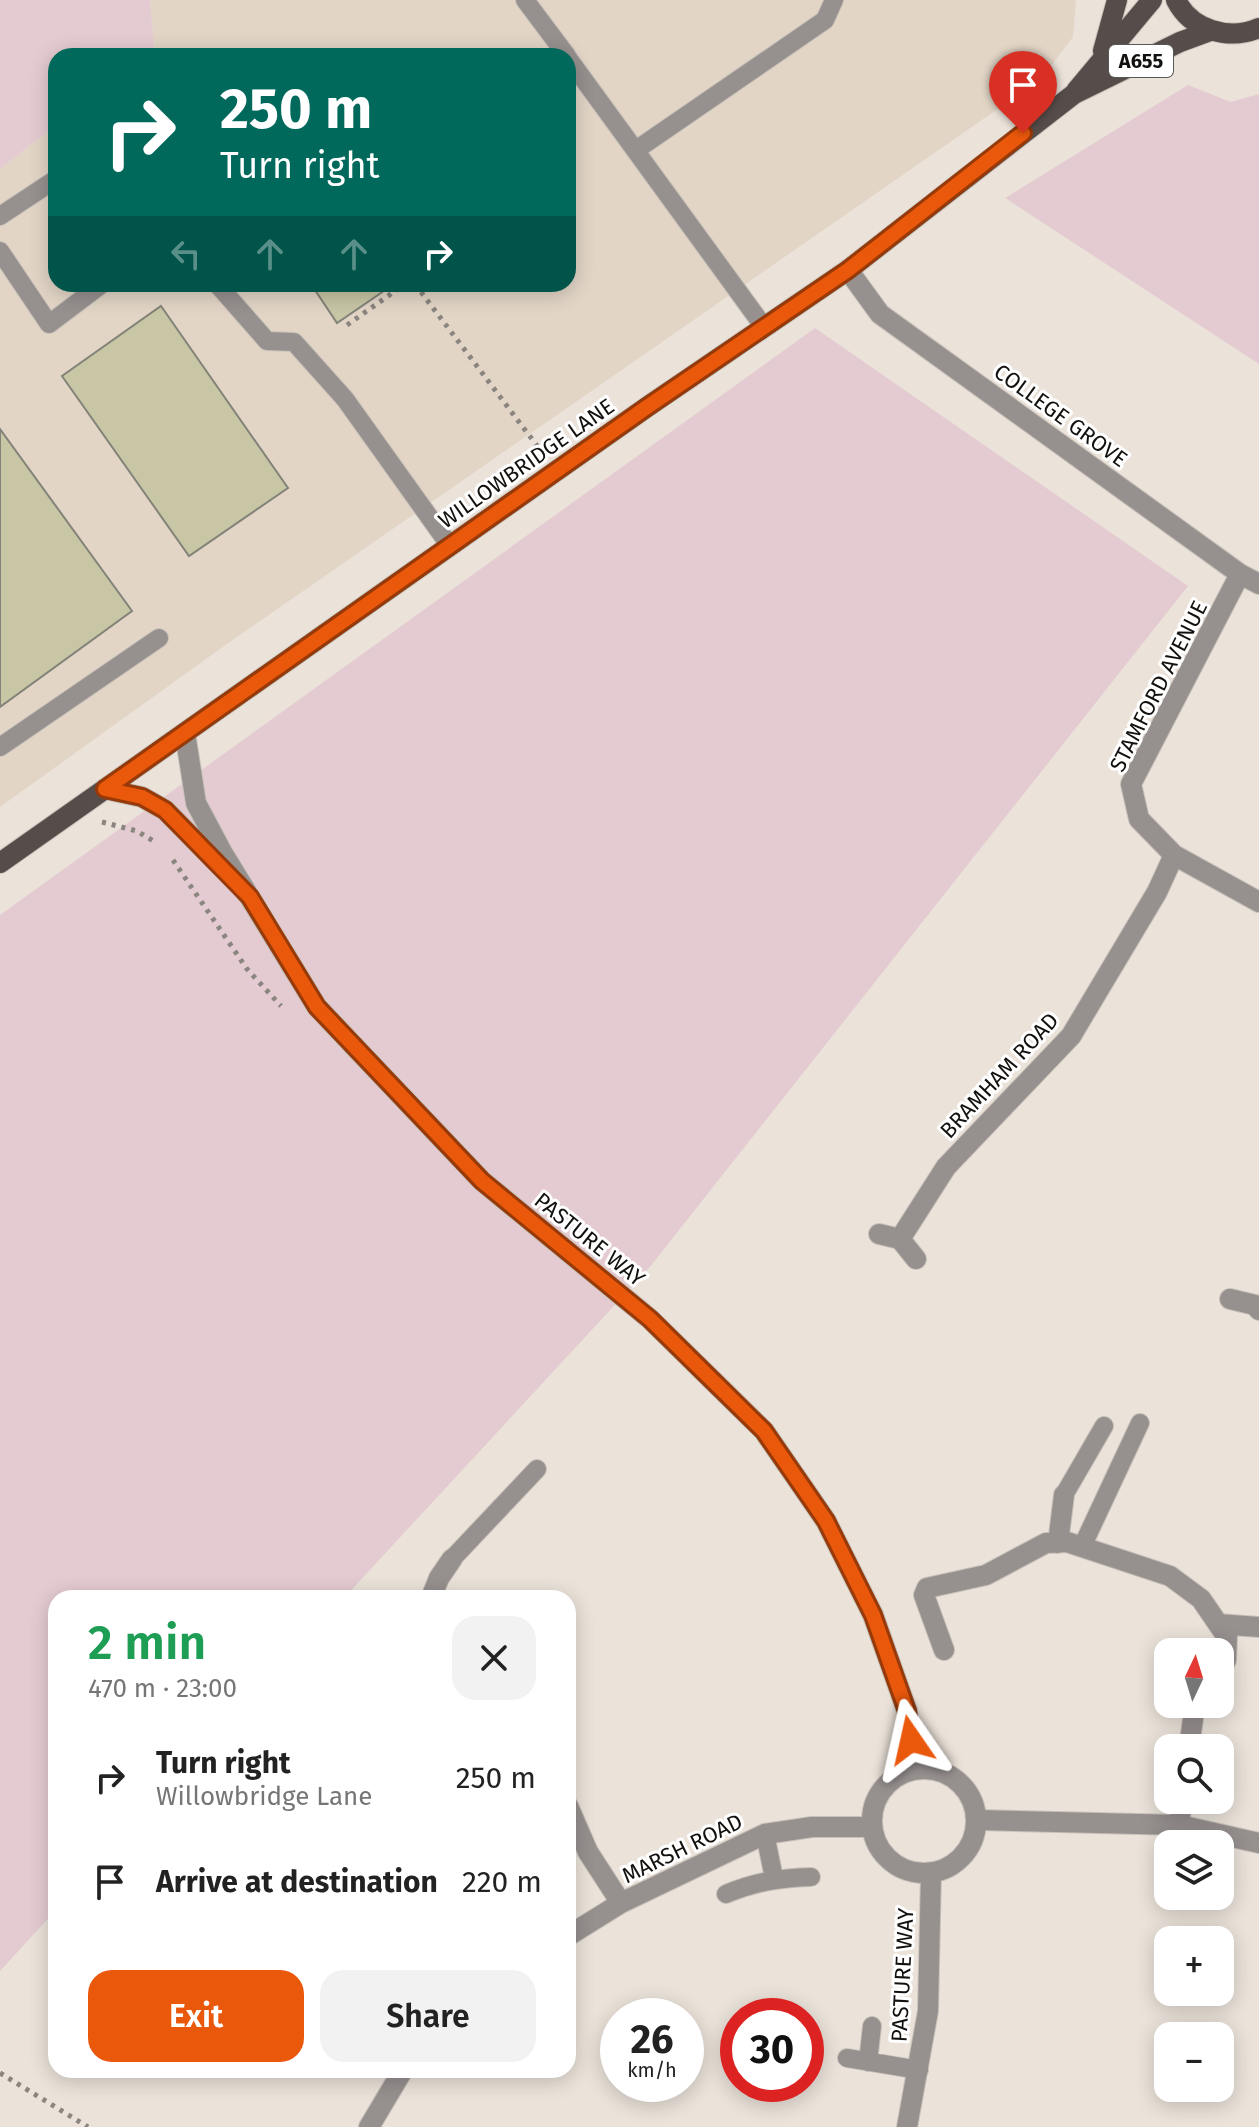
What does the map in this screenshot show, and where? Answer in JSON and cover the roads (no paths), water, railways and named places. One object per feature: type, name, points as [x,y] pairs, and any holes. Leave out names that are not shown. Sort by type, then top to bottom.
[{"type":"main road","name":"WILLOWBRIDGE LANE","points":[[1101,58],[1117,0]]},
{"type":"main road","name":"WILLOWBRIDGE LANE","points":[[1074,94],[1152,0]]},
{"type":"main road","points":[[1176,0],[1193,21],[1210,31],[1232,34],[1257,30]]},
{"type":"main road","name":"WILLOWBRIDGE LANE","points":[[0,863],[848,270],[1074,94],[1180,42],[1210,31]]},
{"type":"street","name":"COLLEGE GROVE","points":[[848,270],[880,314],[1240,574],[1259,584]]},
{"type":"street","name":"STAMFORD AVENUE","points":[[1240,574],[1131,784],[1139,819],[1174,855],[1259,902]]},
{"type":"street","name":"PASTURE WAY","points":[[185,733],[196,803],[317,1007],[482,1181],[650,1319],[764,1431],[826,1521],[873,1615],[907,1711],[915,1769]]},
{"type":"street","name":"PASTURE WAY","points":[[105,789],[142,797],[165,810],[250,897]]},
{"type":"street","name":"BRAMHAM ROAD","points":[[900,1239],[946,1167],[1071,1036],[1157,892],[1174,855]]},
{"type":"street","points":[[879,1234],[900,1239],[916,1259]]},
{"type":"street","points":[[1230,1299],[1258,1305]]},
{"type":"street","points":[[1058,1543],[1064,1495]]},
{"type":"street","points":[[944,1650],[924,1595],[927,1588],[986,1575],[1046,1543],[1067,1542],[1170,1576],[1201,1599],[1227,1638]]},
{"type":"street","points":[[434,1590],[452,1559]]},
{"type":"street","points":[[1218,1624],[1259,1627]]},
{"type":"street","points":[[915,1769],[943,1771],[960,1783],[973,1800],[977,1820],[974,1839],[965,1855],[951,1866],[931,1873],[913,1872],[895,1864],[878,1846],[872,1827],[875,1804],[884,1788],[894,1778],[915,1769]]},
{"type":"street","points":[[1179,1825],[1180,1814]]},
{"type":"street","points":[[977,1820],[1179,1825],[1259,1843]]},
{"type":"street","points":[[576,1824],[588,1852],[621,1903]]},
{"type":"street","name":"MARSH ROAD","points":[[576,1931],[621,1903],[765,1834],[812,1827],[872,1827]]},
{"type":"street","name":"PASTURE WAY","points":[[907,2127],[928,2011],[931,1873]]},
{"type":"street","points":[[369,2127],[398,2078]]},
{"type":"lane","points":[[525,0],[560,48]]},
{"type":"lane","points":[[636,150],[825,20],[834,0]]},
{"type":"lane","points":[[576,69],[764,327]]},
{"type":"lane","points":[[0,216],[48,184]]},
{"type":"lane","points":[[0,251],[49,324],[91,292]]},
{"type":"lane","points":[[224,292],[267,341],[294,342],[335,388],[450,546]]},
{"type":"lane","points":[[0,747],[159,638]]},
{"type":"lane","points":[[1082,1547],[1140,1423]]},
{"type":"lane","points":[[1064,1495],[1104,1426]]},
{"type":"lane","points":[[452,1559],[537,1469]]},
{"type":"lane","points":[[765,1834],[774,1878]]},
{"type":"lane","points":[[726,1894],[751,1883],[774,1878],[811,1877]]},
{"type":"lane","points":[[868,2062],[872,2026]]},
{"type":"lane","points":[[847,2058],[919,2070]]}]
